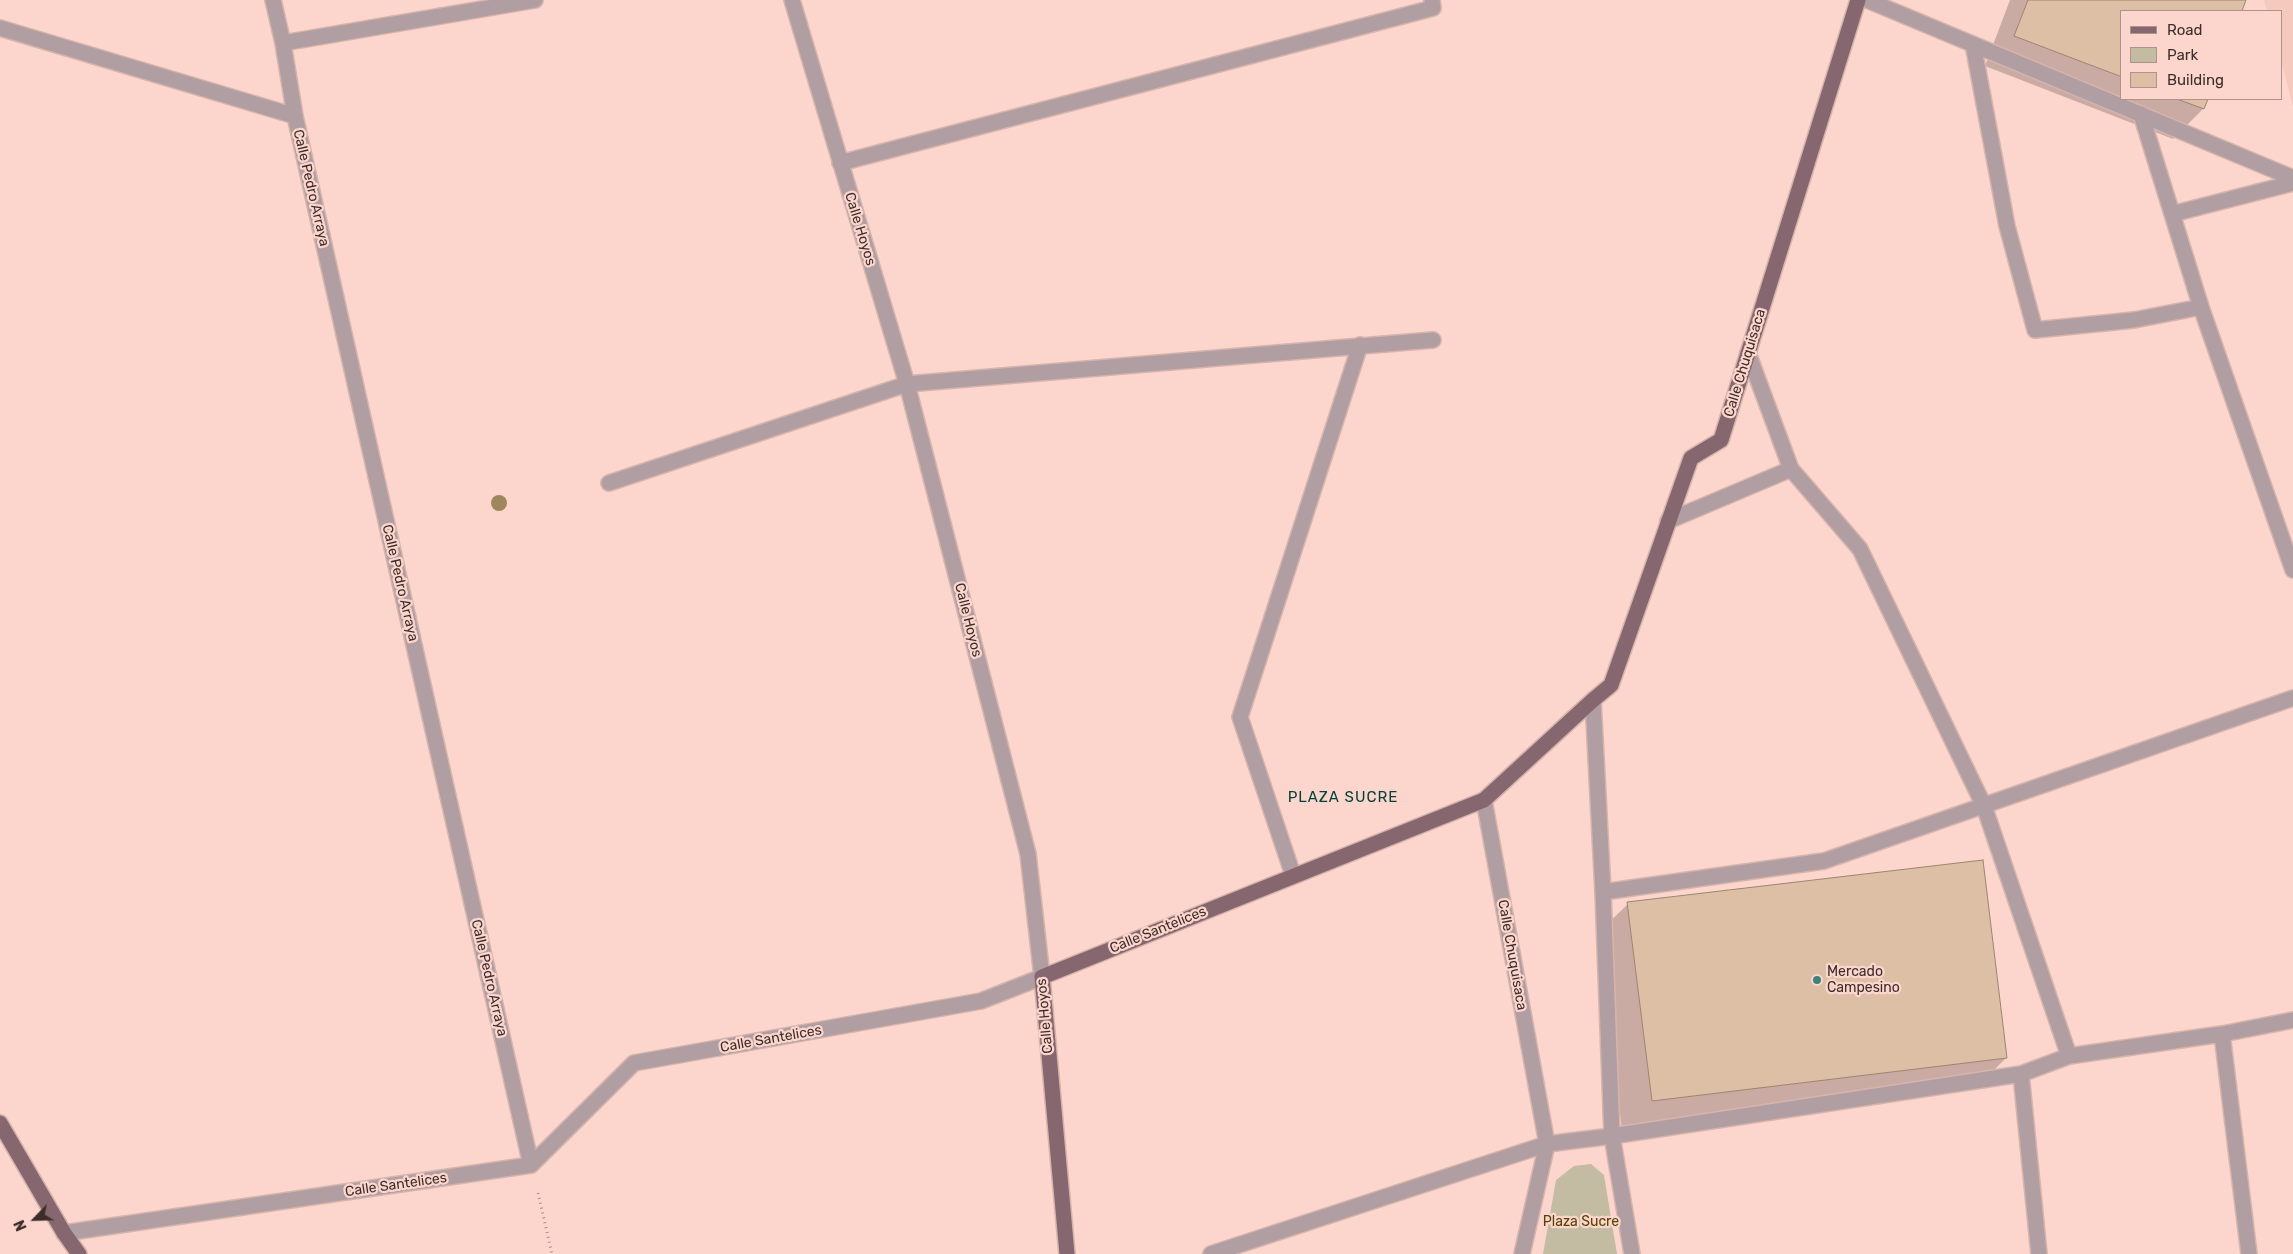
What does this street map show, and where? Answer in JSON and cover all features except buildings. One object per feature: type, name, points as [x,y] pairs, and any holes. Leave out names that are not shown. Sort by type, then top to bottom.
[{"type":"main road","name":"Calle Chuquisaca","points":[[1484,800],[1593,700],[1611,686],[1691,458],[1721,440],[1858,0]]},
{"type":"main road","name":"Calle Santelices","points":[[1042,977],[1484,800]]},
{"type":"main road","name":"Calle Hoyos","points":[[1042,977],[1067,1254]]},
{"type":"main road","points":[[0,1123],[64,1234],[79,1254]]},
{"type":"street","name":"Calle Pedro Arraya","points":[[273,0],[283,43],[295,116],[531,1166]]},
{"type":"street","points":[[283,43],[535,0]]},
{"type":"street","name":"Calle Hoyos","points":[[792,0],[907,384],[1028,854],[1042,977]]},
{"type":"street","points":[[840,163],[1434,8],[1432,0]]},
{"type":"street","points":[[1867,0],[2293,178]]},
{"type":"street","points":[[0,28],[295,116]]},
{"type":"street","points":[[1973,44],[2007,226],[2035,330],[2134,320],[2201,307]]},
{"type":"street","points":[[2141,114],[2201,307],[2293,570]]},
{"type":"street","points":[[2172,214],[2293,183]]},
{"type":"street","points":[[609,483],[907,384],[1433,340]]},
{"type":"street","points":[[1293,875],[1240,717],[1360,345]]},
{"type":"street","points":[[1748,353],[1791,469],[1860,548],[1984,806],[2069,1056]]},
{"type":"street","points":[[1668,521],[1791,469]]},
{"type":"street","points":[[1603,892],[1824,861],[2293,698]]},
{"type":"street","points":[[1593,700],[1603,892],[1612,1136],[1632,1254]]},
{"type":"street","name":"Calle Chuquisaca","points":[[1484,800],[1547,1144],[1522,1254]]},
{"type":"street","name":"Calle Santelices","points":[[64,1234],[531,1166],[634,1064],[982,1000],[1042,977]]},
{"type":"street","points":[[1211,1254],[1547,1144],[1612,1136],[2021,1074],[2069,1056],[2222,1034],[2293,1020]]},
{"type":"street","points":[[2222,1034],[2249,1254]]},
{"type":"street","points":[[2021,1074],[2039,1254]]},
{"type":"path","points":[[531,1166],[552,1254]]},
{"type":"shaded area","points":[[2264,0],[2293,0],[2293,106],[2283,69],[2283,10],[2267,10]]},
{"type":"green space","name":"Plaza Sucre","points":[[1591,1164],[1604,1175],[1617,1254],[1543,1254],[1556,1180],[1574,1166]]},
{"type":"place","name":"Mercado Campesino","points":[[1817,980]]},
{"type":"district","name":"PLAZA SUCRE","points":[[1343,798]]}]
